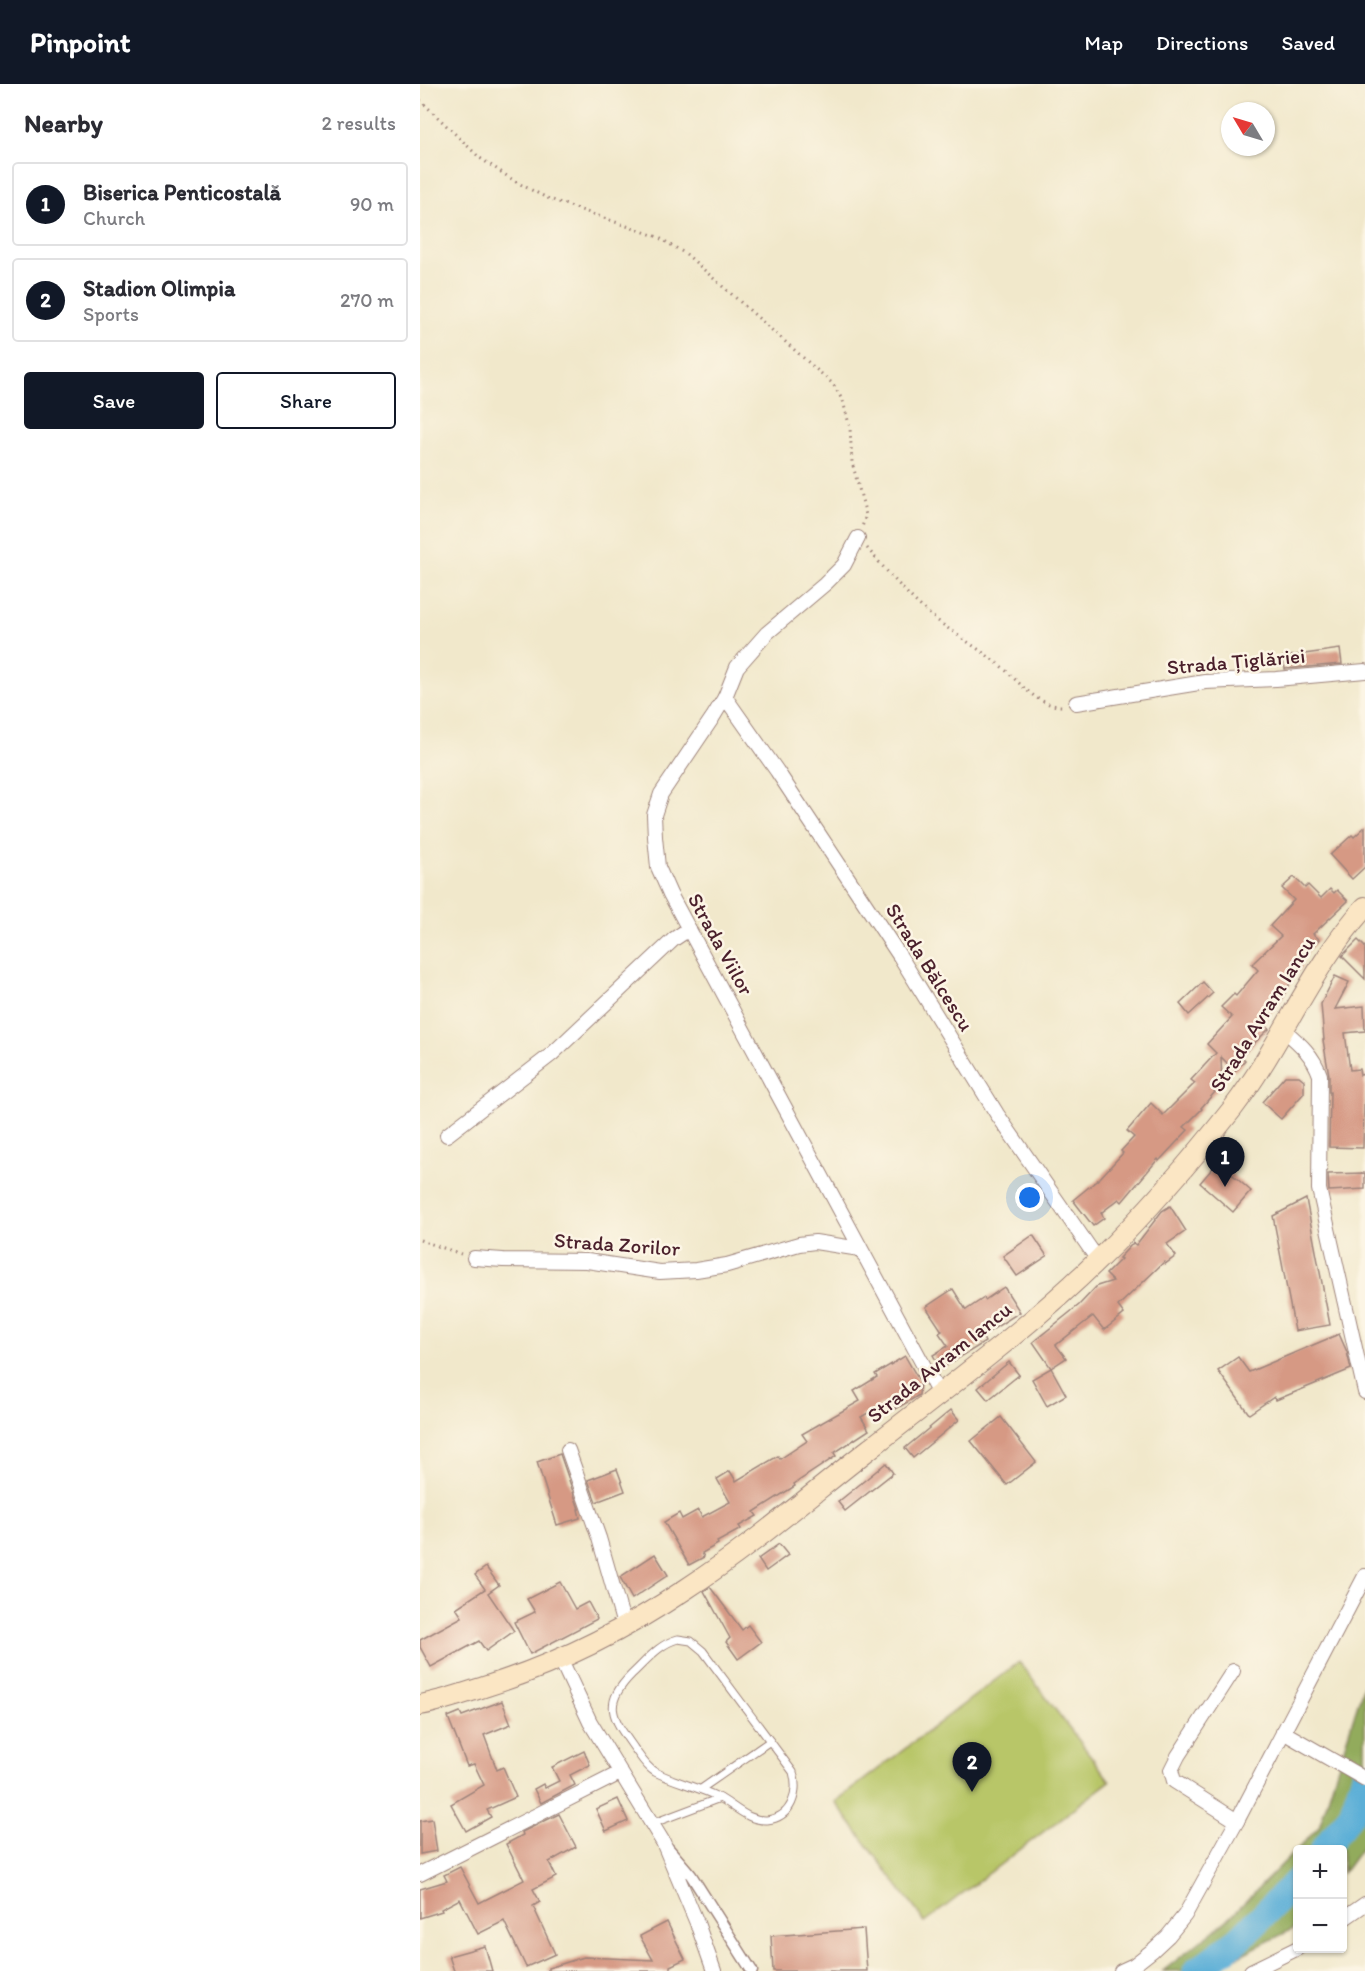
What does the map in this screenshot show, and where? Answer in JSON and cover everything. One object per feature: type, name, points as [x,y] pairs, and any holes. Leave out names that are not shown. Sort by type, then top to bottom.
[{"type":"main road","name":"Strada Avram Iancu","points":[[420,1705],[438,1702],[512,1679],[561,1660],[686,1590],[755,1540],[1016,1333],[1098,1260],[1177,1175],[1233,1107],[1284,1030],[1342,932],[1365,907]]},
{"type":"street","name":"Strada Viilor","points":[[858,538],[844,565],[767,633],[737,667],[724,696],[661,794],[654,815],[658,867],[689,930],[939,1394]]},
{"type":"street","name":"Strada Țiglăriei","points":[[1076,703],[1205,681],[1276,679],[1365,671]]},
{"type":"street","name":"Strada Bălcescu","points":[[724,696],[777,771],[894,948],[997,1114],[1098,1260]]},
{"type":"street","points":[[447,1135],[552,1054],[674,939],[689,930]]},
{"type":"street","points":[[1284,1030],[1305,1048],[1315,1062],[1320,1075],[1319,1189],[1365,1392]]},
{"type":"street","name":"Strada Zorilor","points":[[474,1258],[587,1261],[660,1272],[727,1265],[799,1244],[815,1242],[860,1249]]},
{"type":"street","points":[[568,1450],[599,1538],[624,1625]]},
{"type":"street","points":[[1121,1971],[1134,1965],[1153,1950],[1185,1915],[1237,1821],[1365,1576]]},
{"type":"street","points":[[561,1660],[590,1722],[651,1824],[691,1875],[752,1971]]},
{"type":"street","points":[[1233,1671],[1171,1770],[1174,1781],[1237,1821]]},
{"type":"street","points":[[1283,1732],[1365,1779]]},
{"type":"street","points":[[420,1874],[620,1773]]},
{"type":"street","points":[[663,1842],[697,1923],[714,1971]]},
{"type":"street","points":[[1347,1917],[1365,1904]]},
{"type":"street","points":[[1251,1971],[1293,1950]]},
{"type":"lane","points":[[678,1639],[691,1641],[703,1651],[770,1741],[794,1772],[797,1785],[796,1796],[788,1809],[776,1818],[760,1820],[750,1817],[701,1789],[652,1771],[616,1723],[613,1712],[614,1700],[618,1691],[662,1644],[678,1639]]},
{"type":"lane","points":[[701,1789],[770,1741]]},
{"type":"lane","points":[[651,1824],[720,1798]]},
{"type":"path","points":[[420,100],[480,158],[516,182],[547,198],[658,237],[686,254],[832,384],[843,401],[850,428],[852,462],[866,515],[858,538],[925,611],[999,664],[1030,694],[1050,705],[1062,706],[1076,703]]},
{"type":"path","points":[[420,1240],[474,1258]]},
{"type":"green space","points":[[1019,1662],[1110,1781],[925,1922],[835,1802]]},
{"type":"green space","points":[[1365,1681],[1365,1843],[1347,1868],[1347,1845],[1301,1845],[1319,1827]]},
{"type":"green space","points":[[1293,1853],[1293,1929],[1208,1971],[1163,1971],[1227,1920]]},
{"type":"building","points":[[1340,649],[1342,664],[1285,669],[1283,657]]},
{"type":"building","points":[[1365,827],[1365,867],[1352,879],[1330,855],[1352,835],[1354,837]]},
{"type":"building","points":[[1294,877],[1305,888],[1308,885],[1321,898],[1330,889],[1334,893],[1337,890],[1348,901],[1313,934],[1319,939],[1298,962],[1303,966],[1294,976],[1280,1002],[1263,1023],[1269,1029],[1241,1056],[1245,1060],[1235,1071],[1221,1057],[1222,1084],[1184,1127],[1188,1130],[1159,1161],[1158,1159],[1122,1202],[1119,1199],[1101,1213],[1104,1218],[1093,1226],[1073,1200],[1100,1178],[1123,1153],[1121,1151],[1134,1137],[1127,1131],[1151,1103],[1163,1115],[1195,1083],[1191,1080],[1216,1053],[1207,1044],[1232,1017],[1221,1007],[1234,994],[1236,996],[1258,970],[1252,964],[1281,936],[1270,926],[1294,900],[1282,888]]},
{"type":"building","points":[[1358,940],[1365,947],[1365,979],[1342,956]]},
{"type":"building","points":[[1335,976],[1349,982],[1335,1009],[1364,1006],[1365,1031],[1345,1033],[1350,1070],[1359,1069],[1360,1075],[1365,1074],[1363,1148],[1329,1147],[1330,1092],[1321,1004]]},
{"type":"building","points":[[1203,982],[1213,993],[1189,1015],[1180,1004]]},
{"type":"building","points":[[1285,1076],[1299,1076],[1304,1080],[1304,1093],[1281,1119],[1262,1102]]},
{"type":"building","points":[[1218,1162],[1251,1191],[1233,1212],[1200,1183]]},
{"type":"building","points":[[1365,1173],[1365,1189],[1329,1191],[1328,1174]]},
{"type":"building","points":[[1306,1199],[1330,1325],[1295,1331],[1273,1216]]},
{"type":"building","points":[[1170,1206],[1186,1231],[1167,1244],[1176,1256],[1165,1264],[1164,1262],[1118,1306],[1124,1314],[1104,1330],[1093,1316],[1056,1345],[1066,1358],[1051,1368],[1033,1342],[1079,1305],[1097,1286],[1113,1281],[1106,1274],[1133,1243],[1136,1245],[1162,1211]]},
{"type":"building","points":[[1033,1235],[1047,1256],[1017,1276],[1003,1256]]},
{"type":"building","points":[[1004,1287],[1020,1312],[982,1336],[985,1342],[941,1369],[933,1355],[948,1346],[939,1333],[942,1331],[926,1307],[953,1289],[966,1310]]},
{"type":"building","points":[[1339,1334],[1351,1369],[1276,1400],[1274,1397],[1249,1414],[1218,1371],[1238,1357],[1249,1372]]},
{"type":"building","points":[[905,1356],[920,1382],[919,1395],[896,1409],[890,1400],[861,1417],[869,1430],[834,1453],[836,1456],[794,1484],[795,1486],[754,1512],[757,1516],[739,1526],[741,1529],[717,1542],[718,1544],[702,1553],[704,1557],[689,1565],[664,1522],[679,1513],[682,1519],[698,1510],[702,1517],[730,1502],[717,1479],[730,1471],[736,1481],[778,1456],[780,1459],[807,1441],[802,1434],[860,1401],[854,1391],[877,1377],[875,1374]]},
{"type":"building","points":[[1009,1362],[1019,1375],[988,1400],[978,1388]]},
{"type":"building","points":[[1051,1368],[1066,1395],[1047,1406],[1032,1379]]},
{"type":"building","points":[[951,1410],[959,1420],[913,1458],[905,1448]]},
{"type":"building","points":[[1001,1417],[1036,1462],[1007,1485],[971,1441]]},
{"type":"building","points":[[560,1454],[580,1518],[557,1525],[537,1462]]},
{"type":"building","points":[[886,1463],[893,1473],[845,1511],[838,1502]]},
{"type":"building","points":[[617,1469],[625,1491],[596,1502],[588,1480]]},
{"type":"building","points":[[779,1544],[788,1555],[766,1571],[758,1559]]},
{"type":"building","points":[[655,1554],[668,1575],[632,1599],[620,1577]]},
{"type":"building","points":[[486,1567],[499,1585],[488,1593],[514,1631],[486,1651],[479,1641],[431,1667],[420,1647],[420,1640],[462,1617],[456,1608],[485,1589],[475,1575]]},
{"type":"building","points":[[560,1582],[575,1609],[588,1602],[597,1619],[530,1654],[514,1622],[535,1612],[527,1599]]},
{"type":"building","points":[[710,1587],[742,1630],[748,1625],[761,1642],[738,1659],[726,1642],[730,1638],[704,1591]]},
{"type":"building","points":[[502,1701],[511,1724],[484,1735],[497,1770],[503,1767],[516,1797],[487,1810],[491,1817],[466,1831],[451,1804],[484,1785],[474,1764],[467,1766],[448,1717],[460,1712],[462,1716]]},
{"type":"building","points":[[584,1751],[590,1765],[570,1775],[575,1785],[541,1803],[534,1789],[543,1784],[545,1788],[559,1781],[552,1767]]},
{"type":"building","points":[[618,1799],[628,1821],[606,1831],[596,1809]]},
{"type":"building","points":[[559,1814],[576,1847],[549,1862],[556,1877],[533,1889],[540,1902],[533,1906],[555,1954],[526,1967],[504,1921],[478,1934],[460,1899],[441,1909],[442,1911],[420,1918],[420,1889],[447,1881],[444,1875],[460,1867],[479,1903],[524,1880],[506,1844],[523,1835],[522,1832]]},
{"type":"building","points":[[432,1819],[437,1851],[420,1854],[420,1821]]},
{"type":"building","points":[[667,1922],[685,1959],[670,1966],[670,1971],[548,1971],[548,1968],[584,1957],[653,1960],[640,1936]]},
{"type":"building","points":[[864,1929],[867,1971],[773,1971],[771,1936]]},
{"type":"building","points":[[485,1946],[492,1971],[454,1971],[449,1956]]},
{"type":"waterway","points":[[1327,1845],[1352,1813],[1365,1775]]},
{"type":"waterway","points":[[1196,1971],[1239,1939],[1293,1885]]},
{"type":"place","name":"Biserica Penticostală","points":[[1225,1187]]},
{"type":"place","name":"Stadion Olimpia","points":[[972,1792]]}]
